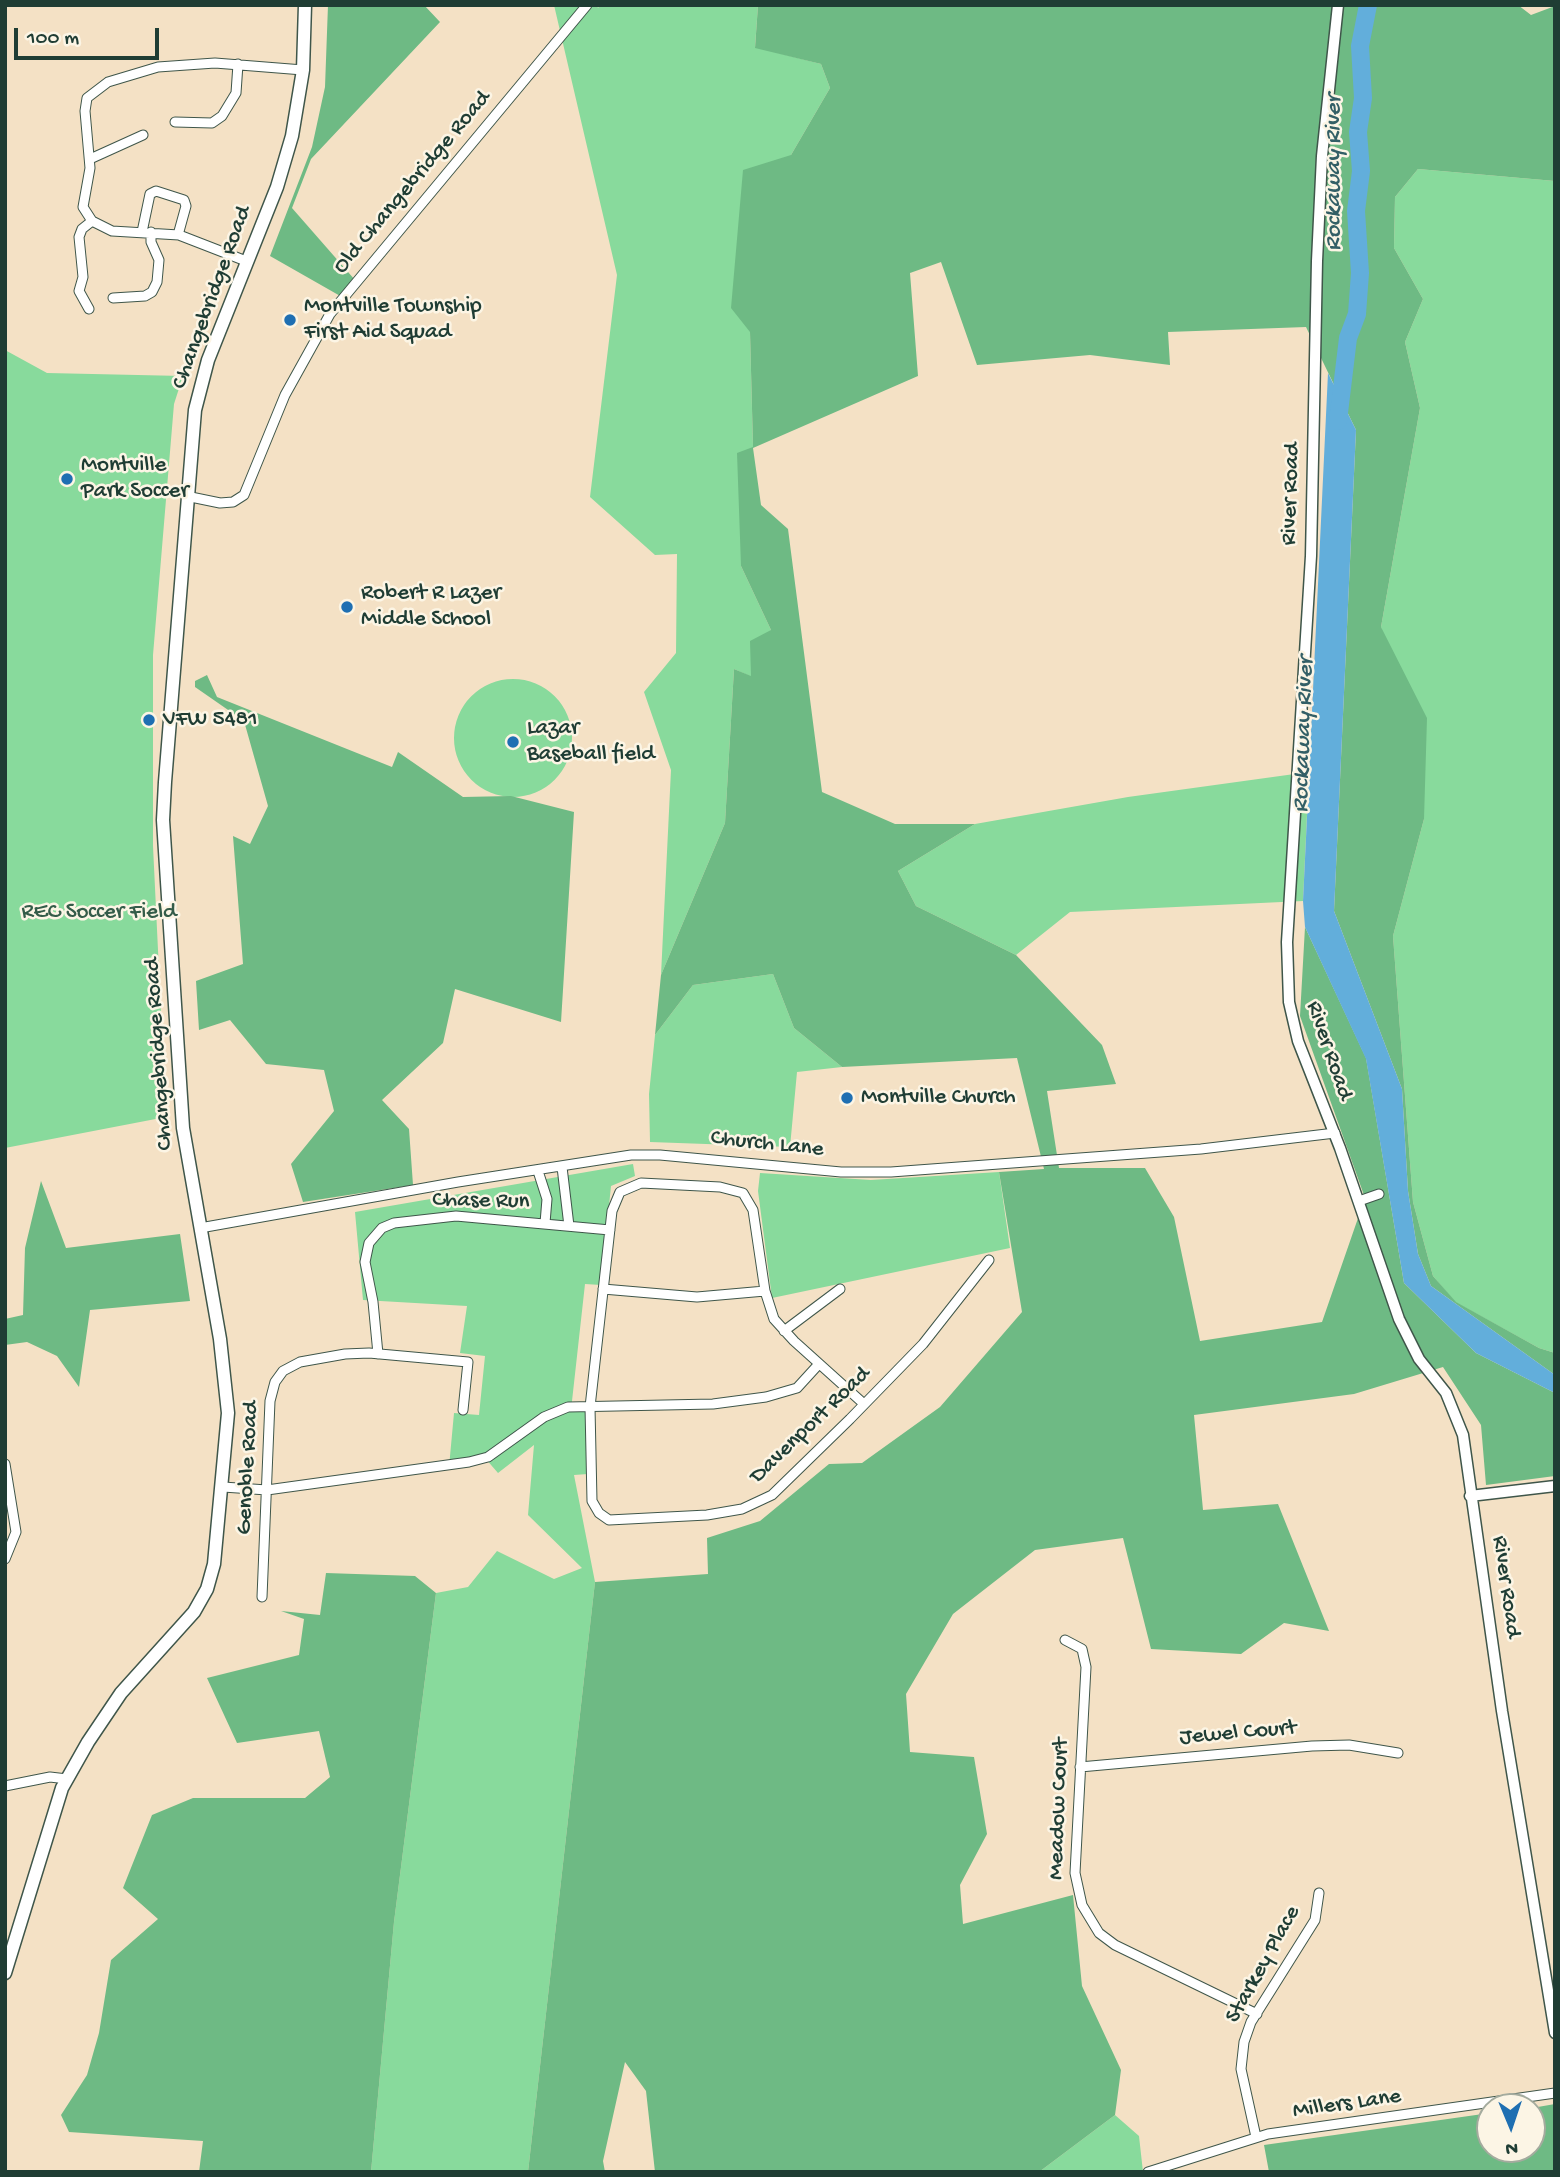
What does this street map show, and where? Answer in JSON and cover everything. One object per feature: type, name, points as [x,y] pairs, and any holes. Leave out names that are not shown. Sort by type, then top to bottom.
[{"type":"main road","name":"Changebridge Road","points":[[5,1973],[10,1946],[67,1779],[121,1693],[190,1618],[201,1601],[214,1564],[228,1413],[180,1085],[173,939],[163,820],[186,496],[195,410],[208,360],[285,162],[303,70],[305,5]]},
{"type":"street","name":"Old Changebridge Road","points":[[186,496],[220,503],[233,502],[244,495],[285,395],[330,314],[587,5]]},
{"type":"street","name":"River Road","points":[[1338,5],[1322,156],[1317,261],[1312,544],[1286,962],[1295,1031],[1335,1133],[1406,1336],[1452,1405],[1463,1436],[1470,1496],[1550,1980],[1555,2033]]},
{"type":"street","points":[[175,122],[212,123],[222,116],[236,93],[238,64]]},
{"type":"street","points":[[246,261],[178,235],[112,231],[92,221],[83,207],[90,159],[85,104],[95,88],[158,67],[238,64],[303,70]]},
{"type":"street","points":[[90,159],[143,135]]},
{"type":"street","points":[[113,298],[145,296],[152,292],[157,282],[159,260],[142,220],[150,194],[156,191],[184,200],[186,206],[178,235]]},
{"type":"street","points":[[89,309],[79,291],[83,277],[79,237],[82,229],[92,221]]},
{"type":"street","name":"Church Lane","points":[[200,1228],[458,1182],[631,1155],[660,1155],[841,1172],[891,1172],[1201,1149],[1335,1133]]},
{"type":"street","points":[[562,1167],[569,1226]]},
{"type":"street","name":"Chase Run","points":[[538,1171],[547,1199],[545,1223]]},
{"type":"street","name":"Davenport Road","points":[[765,1291],[753,1210],[743,1193],[720,1187],[641,1183],[620,1192],[614,1203],[610,1230],[590,1407],[592,1501],[604,1517],[626,1521],[707,1515],[761,1502],[783,1485],[923,1344],[989,1260]]},
{"type":"street","points":[[1359,1201],[1378,1194]]},
{"type":"street","name":"Chase Run","points":[[378,1354],[373,1302],[365,1262],[366,1249],[377,1232],[394,1223],[456,1216],[610,1230]]},
{"type":"street","points":[[603,1289],[696,1297],[765,1291],[774,1319],[784,1331],[818,1365],[864,1404]]},
{"type":"street","points":[[784,1331],[840,1289]]},
{"type":"street","name":"Genoble Road","points":[[262,1597],[270,1401],[279,1376],[300,1362],[345,1354],[378,1354],[468,1362],[463,1410]]},
{"type":"street","points":[[223,1487],[267,1490],[482,1459],[556,1411],[590,1407],[713,1404],[766,1397],[790,1391],[818,1365]]},
{"type":"street","points":[[5,1464],[16,1532],[5,1559]]},
{"type":"street","points":[[1470,1496],[1555,1486]]},
{"type":"street","name":"Meadow Court","points":[[1065,1640],[1082,1649],[1086,1658],[1075,1879],[1082,1905],[1091,1922],[1115,1945],[1257,2014]]},
{"type":"street","name":"Jewel Court","points":[[1080,1767],[1312,1746],[1349,1745],[1398,1753]]},
{"type":"street","points":[[5,1786],[50,1777],[67,1779]]},
{"type":"street","name":"Starkey Place","points":[[1256,2137],[1241,2069],[1244,2042],[1257,2014],[1315,1920],[1319,1893]]},
{"type":"street","name":"Millers Lane","points":[[1148,2172],[1256,2137],[1555,2093]]},
{"type":"green space","points":[[328,5],[424,5],[440,22],[311,159],[292,208],[355,280],[342,297],[270,256],[312,147],[325,87]]},
{"type":"green space","points":[[554,5],[597,5],[598,8],[600,5],[758,5],[755,47],[821,64],[830,88],[791,155],[750,332],[753,447],[741,566],[771,630],[752,677],[734,669],[725,823],[661,975],[671,770],[644,692],[676,653],[677,554],[655,555],[590,497],[617,275]]},
{"type":"green space","points":[[758,5],[1518,5],[1531,15],[1555,6],[1555,181],[1418,169],[1395,197],[1394,248],[1423,299],[1405,342],[1420,408],[1381,627],[1427,718],[1424,819],[1393,936],[1413,1202],[1433,1276],[1456,1302],[1539,1348],[1555,1353],[1555,1375],[1431,1286],[1418,1254],[1408,1191],[1402,1089],[1334,911],[1356,430],[1306,327],[1168,332],[1170,365],[1090,355],[977,365],[941,262],[910,273],[918,376],[753,448],[761,505],[788,529],[822,792],[895,824],[975,824],[898,871],[916,906],[1016,955],[1102,1045],[1116,1084],[1047,1091],[1059,1168],[1145,1168],[1174,1217],[1200,1341],[1322,1322],[1365,1198],[1300,1016],[1305,927],[1366,1058],[1404,1283],[1476,1353],[1555,1393],[1555,1476],[1486,1485],[1481,1425],[1443,1367],[1354,1394],[1194,1415],[1203,1510],[1278,1504],[1329,1631],[1284,1623],[1241,1654],[1151,1649],[1123,1538],[1035,1550],[953,1614],[906,1694],[910,1752],[974,1757],[987,1834],[960,1885],[963,1924],[1073,1895],[1082,1986],[1121,2070],[1115,2115],[1039,2172],[655,2172],[646,2091],[625,2062],[603,2161],[605,2172],[528,2172],[595,1582],[708,1574],[707,1538],[760,1521],[829,1464],[862,1463],[940,1407],[1022,1312],[999,1172],[1044,1169],[1017,1058],[842,1067],[794,1028],[773,974],[693,985],[655,1035],[661,975],[725,823],[734,669],[751,676],[750,641],[771,630],[741,566],[737,453],[753,447],[750,332],[731,308],[743,170],[791,155],[830,88],[821,64],[755,48]]},
{"type":"green space","points":[[1418,169],[1555,181],[1555,1353],[1539,1348],[1455,1302],[1433,1276],[1413,1202],[1393,936],[1424,819],[1381,627],[1420,408],[1405,342],[1423,299],[1394,248],[1395,197]]},
{"type":"green space","name":"REC Soccer Field","points":[[5,350],[47,373],[183,376],[174,404],[153,655],[153,846],[166,1117],[5,1148]]},
{"type":"green space","points":[[207,675],[217,697],[392,767],[398,752],[463,797],[511,796],[574,812],[561,1022],[455,989],[443,1043],[382,1100],[409,1129],[413,1185],[303,1202],[291,1164],[334,1111],[324,1070],[266,1064],[230,1020],[199,1030],[196,981],[243,964],[233,836],[250,844],[268,806],[244,721],[195,687],[195,681]]},
{"type":"green space","name":"Lazar Baseball field","points":[[513,679],[546,689],[562,705],[572,738],[562,771],[546,787],[513,797],[480,787],[464,771],[454,738],[464,705],[480,689]]},
{"type":"green space","points":[[1309,772],[1303,901],[1070,912],[1016,955],[916,906],[898,871],[975,824],[1128,797]]},
{"type":"green space","points":[[773,974],[794,1028],[842,1067],[797,1072],[790,1147],[650,1142],[649,1094],[655,1035],[693,985]]},
{"type":"green space","points":[[633,1164],[635,1176],[611,1186],[601,1285],[585,1284],[571,1410],[591,1411],[588,1474],[574,1475],[595,1582],[528,2172],[371,2172],[394,1922],[436,1593],[468,1587],[497,1551],[554,1579],[582,1568],[528,1515],[534,1445],[498,1473],[485,1458],[449,1467],[454,1413],[479,1415],[485,1356],[460,1353],[467,1306],[363,1300],[355,1212]]},
{"type":"green space","points":[[999,1172],[1010,1248],[772,1298],[758,1191],[760,1173],[871,1180]]},
{"type":"green space","points":[[41,1181],[66,1248],[180,1234],[190,1301],[90,1310],[79,1387],[57,1356],[27,1342],[5,1345],[5,1319],[23,1315],[25,1248]]},
{"type":"green space","points":[[326,1573],[415,1576],[436,1593],[394,1922],[371,2172],[199,2172],[203,2141],[69,2132],[61,2115],[87,2075],[99,2033],[111,1960],[158,1919],[123,1888],[152,1815],[193,1798],[305,1798],[330,1777],[319,1731],[237,1743],[207,1678],[299,1655],[304,1619],[281,1611],[320,1615]]},
{"type":"green space","points":[[1555,2104],[1555,2172],[1269,2172],[1264,2145],[1476,2115],[1476,2163],[1546,2163],[1546,2106]]},
{"type":"green space","points":[[1115,2115],[1139,2136],[1143,2172],[1039,2172]]},
{"type":"water","name":"Rockaway River","points":[[1328,373],[1356,430],[1334,911],[1402,1089],[1408,1191],[1418,1254],[1431,1286],[1555,1375],[1555,1393],[1476,1353],[1404,1283],[1366,1059],[1305,927],[1303,901]]},
{"type":"waterway","name":"Rockaway River","points":[[1338,421],[1348,338],[1357,314],[1360,273],[1356,211],[1361,171],[1358,132],[1363,98],[1360,46],[1368,5]]},
{"type":"place","name":"Montville Township First Aid Squad","points":[[290,320]]},
{"type":"place","name":"Montville Park Soccer","points":[[67,479]]},
{"type":"place","name":"Robert R Lazer Middle School","points":[[347,607]]},
{"type":"place","name":"VFW 5481","points":[[149,720]]},
{"type":"place","name":"Lazar Baseball field","points":[[513,742]]},
{"type":"place","name":"Montville Church","points":[[847,1098]]}]
